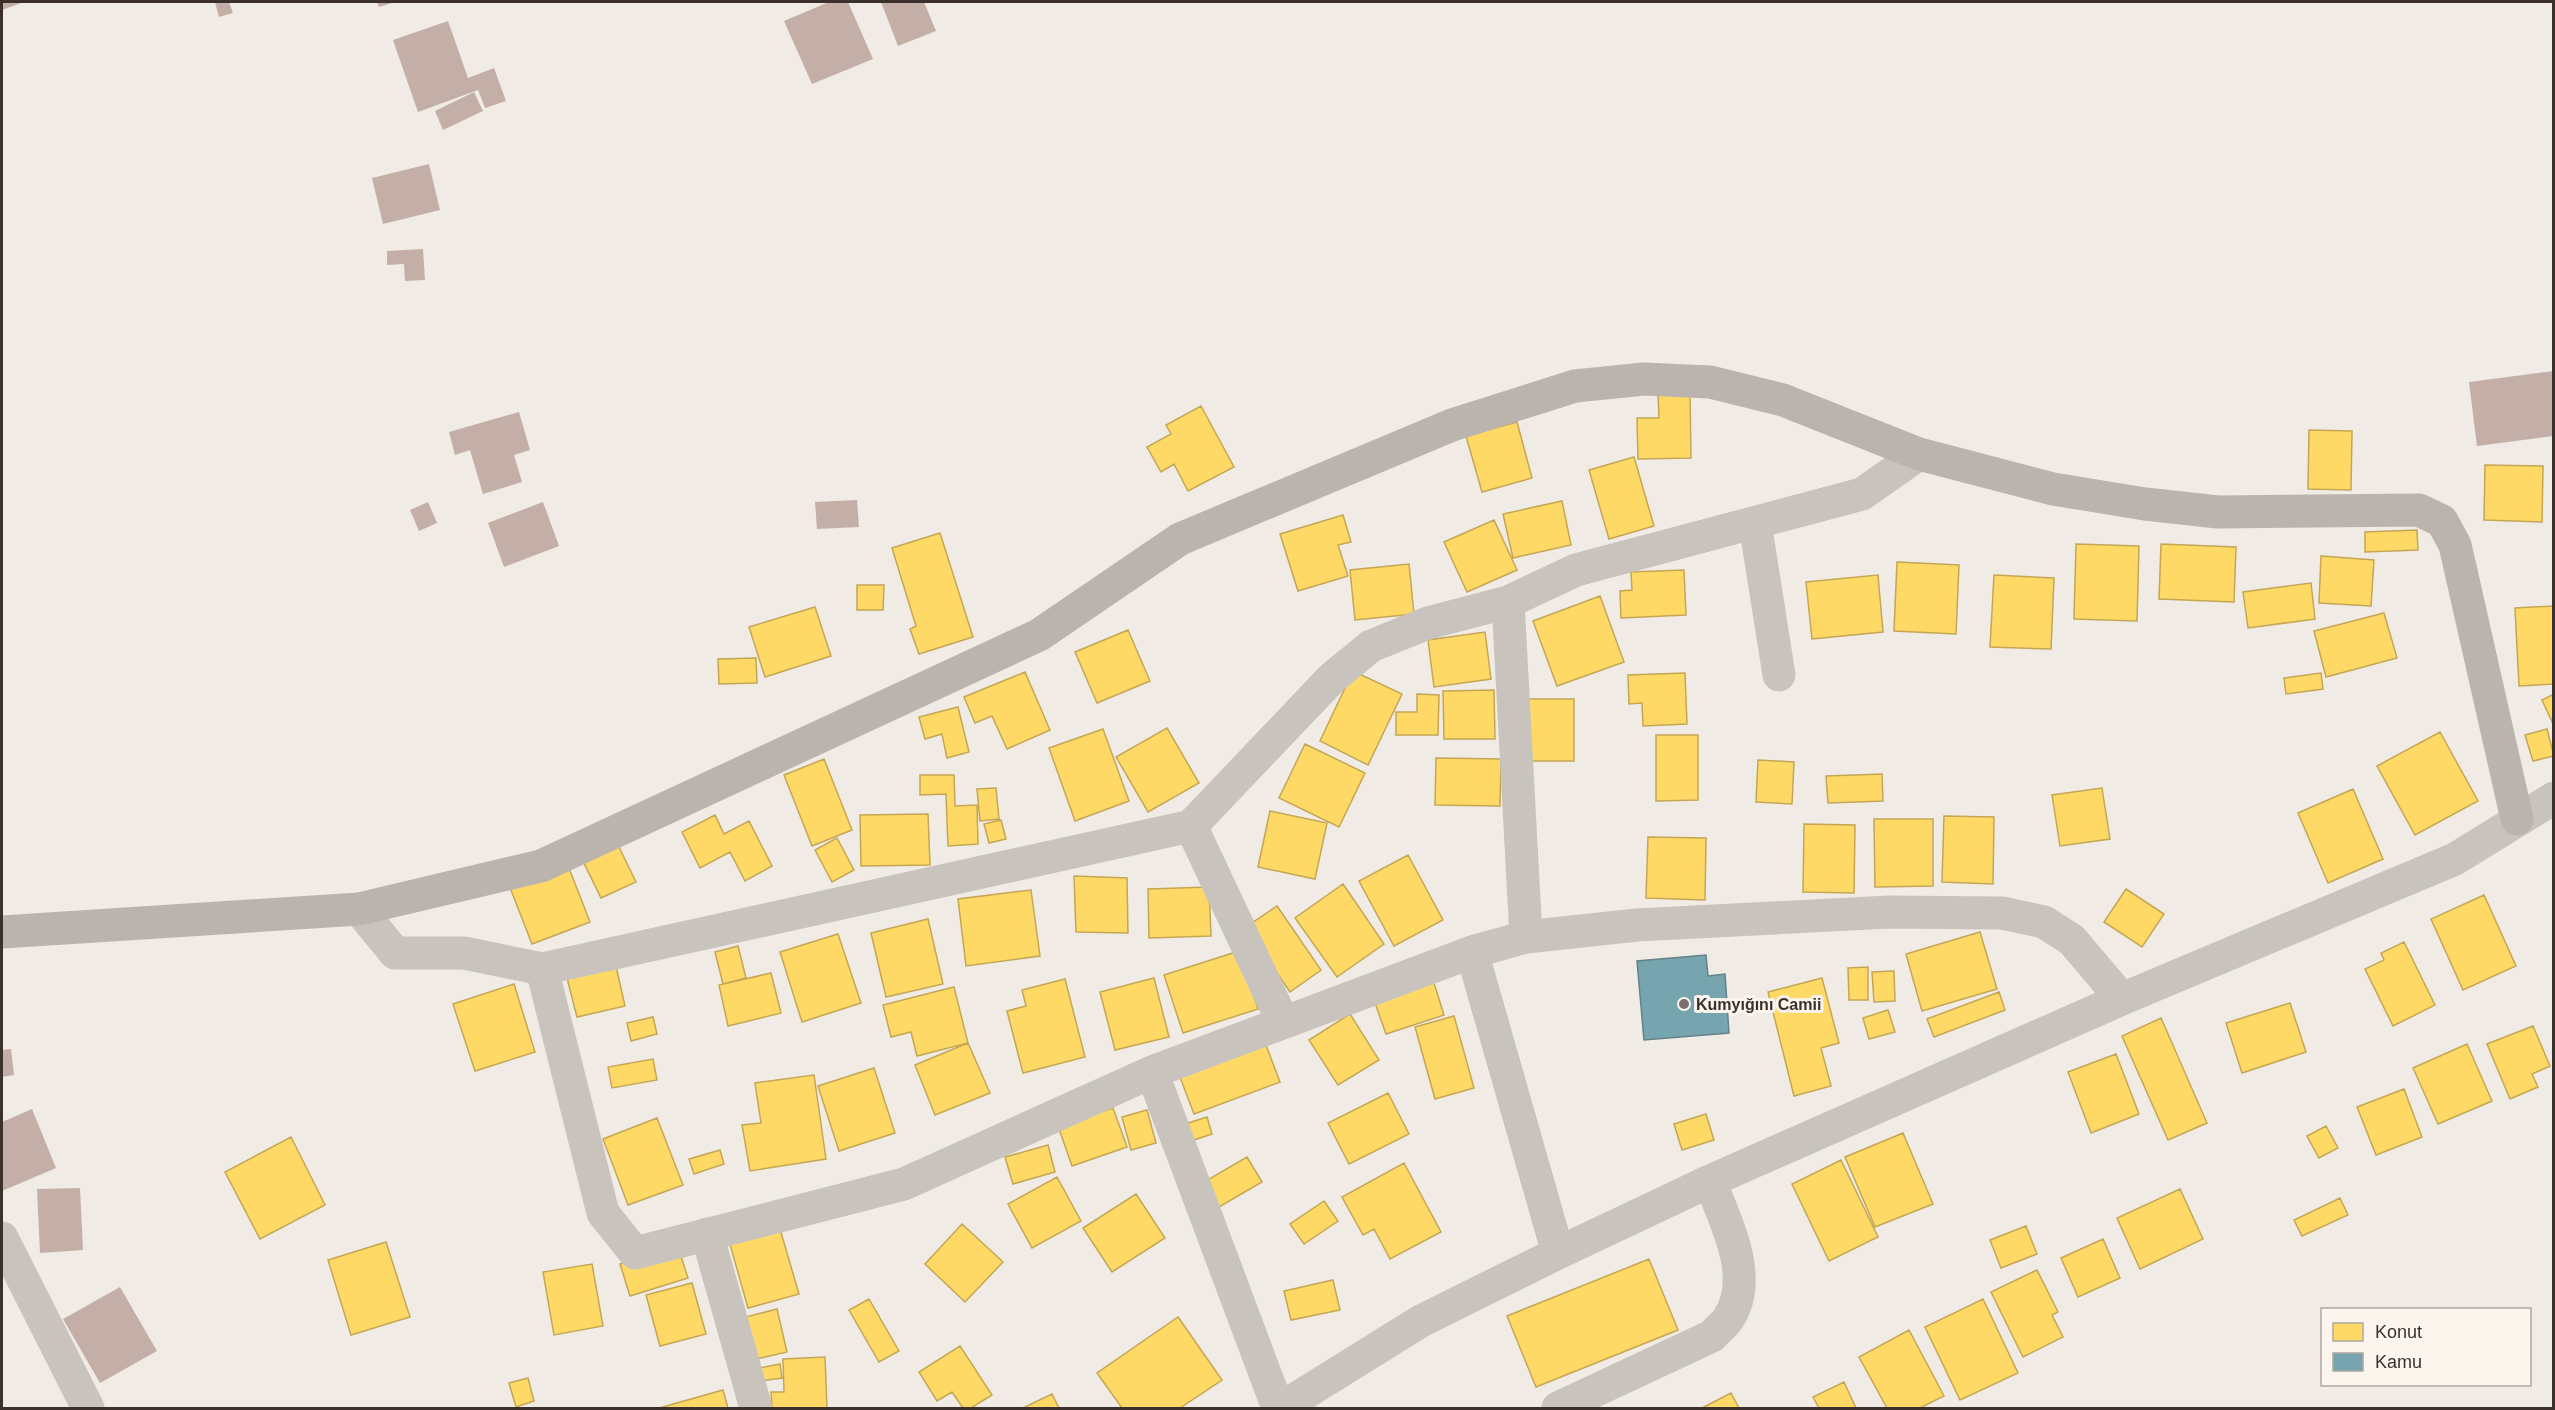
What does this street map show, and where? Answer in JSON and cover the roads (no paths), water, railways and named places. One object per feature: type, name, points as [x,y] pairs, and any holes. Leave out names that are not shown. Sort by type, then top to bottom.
[{"type":"street","points":[[2,932],[359,909],[541,866],[1038,635],[1180,539],[1452,425],[1575,386],[1644,379],[1710,382],[1783,400],[1919,454],[2053,489],[2145,504],[2218,512],[2419,510],[2442,521],[2455,545],[2517,819]]},
{"type":"street","points":[[359,909],[395,953],[464,953],[542,969],[1191,826],[1332,678],[1371,646],[1428,623],[1508,602],[1576,570],[1862,494],[1919,454]]},
{"type":"street","points":[[1755,523],[1779,675]]},
{"type":"street","points":[[1508,602],[1526,937]]},
{"type":"street","points":[[1152,1072],[1280,1408],[1421,1321],[1558,1253],[1710,1181],[2122,999],[2455,859],[2553,798]]},
{"type":"street","points":[[1191,826],[1283,1022]]},
{"type":"street","points":[[542,969],[603,1214],[635,1253],[904,1184],[1152,1072],[1472,952],[1526,937],[1637,925],[1889,912],[2002,913],[2044,922],[2072,940],[2122,999]]},
{"type":"street","points":[[1472,952],[1558,1253]]},
{"type":"street","points":[[1558,1408],[1712,1336],[1729,1318],[1737,1296],[1738,1271],[1733,1242],[1710,1181]]},
{"type":"street","points":[[707,1234],[756,1408]]},
{"type":"street","points":[[2,1238],[88,1408]]},
{"type":"place","name":"Kumyığını Camii","points":[[1684,1004]]}]
